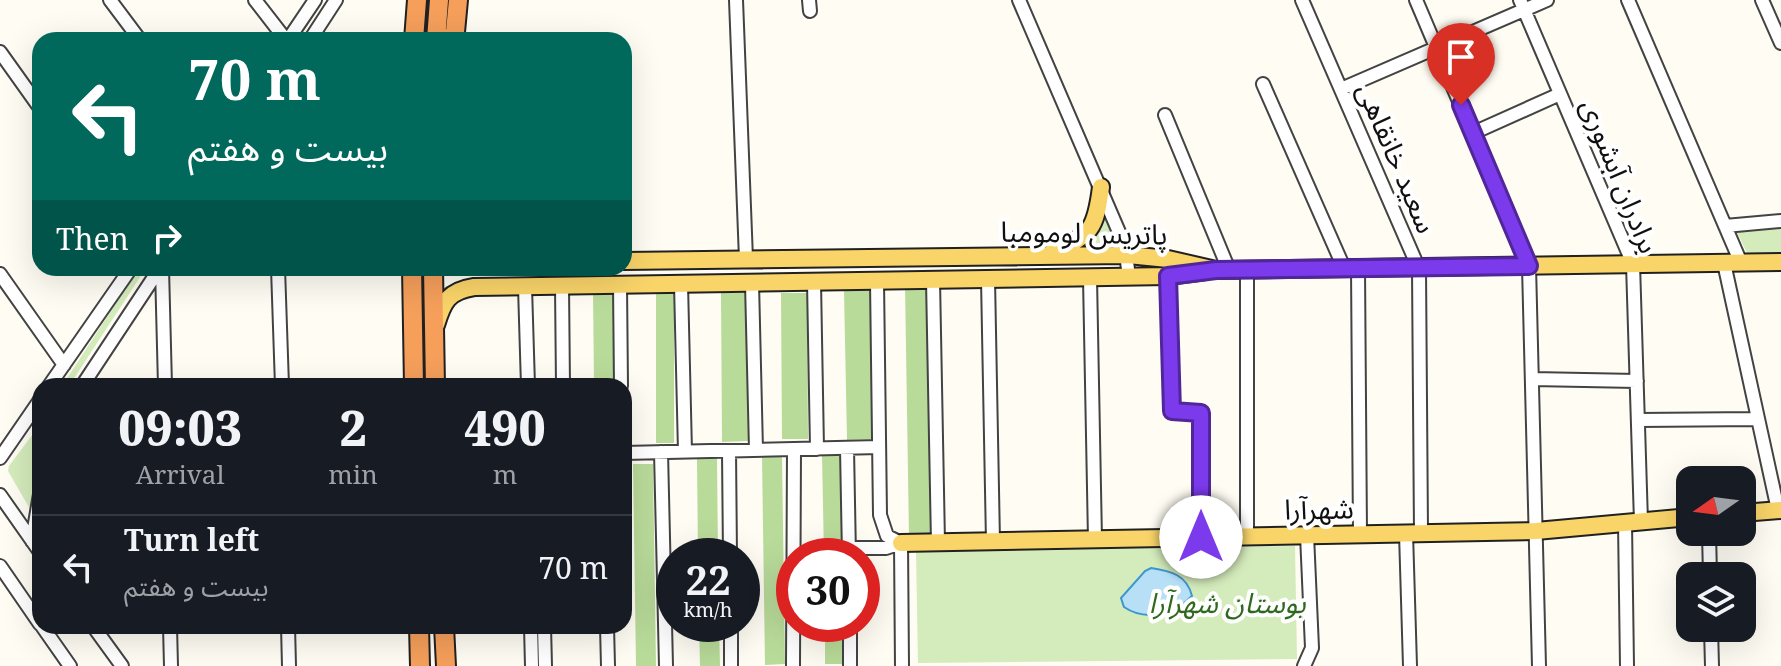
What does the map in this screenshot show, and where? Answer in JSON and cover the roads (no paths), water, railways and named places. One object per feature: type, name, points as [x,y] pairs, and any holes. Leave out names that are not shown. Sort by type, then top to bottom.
[{"type":"highway","points":[[404,0],[406,32]]},
{"type":"highway","points":[[415,32],[417,0]]},
{"type":"highway","points":[[437,32],[439,0]]},
{"type":"highway","points":[[455,32],[458,0]]},
{"type":"highway","points":[[412,276],[414,378]]},
{"type":"highway","points":[[433,276],[435,378]]},
{"type":"highway","points":[[419,634],[420,666]]},
{"type":"highway","points":[[445,634],[447,665]]},
{"type":"main road","points":[[1046,256],[1082,238],[1092,228],[1097,217],[1101,187]]},
{"type":"main road","name":"پاتریس لومومبا","points":[[632,261],[1128,255],[1231,270]]},
{"type":"main road","points":[[954,257],[969,264],[969,271],[954,280]]},
{"type":"main road","name":"پاتریس لومومبا","points":[[434,336],[441,307],[450,294],[468,288],[1090,278],[1168,276],[1231,270],[1781,262]]},
{"type":"main road","points":[[505,276],[505,279],[520,286]]},
{"type":"main road","points":[[1756,512],[1779,510]]},
{"type":"main road","name":"شهرآرا","points":[[901,543],[1536,531],[1676,518]]},
{"type":"street","points":[[110,0],[134,32]]},
{"type":"street","points":[[255,0],[281,32]]},
{"type":"street","points":[[293,32],[315,0]]},
{"type":"street","points":[[315,32],[336,0]]},
{"type":"street","points":[[736,0],[746,259]]},
{"type":"street","points":[[1019,0],[1101,187],[1128,255],[1129,277]]},
{"type":"street","name":"سعید خانقاهی","points":[[1302,0],[1419,269],[1410,666]]},
{"type":"street","points":[[1416,0],[1529,266],[1539,666]]},
{"type":"street","points":[[1341,89],[1436,48],[1522,5],[1547,0]]},
{"type":"street","points":[[1628,0],[1725,226],[1758,419],[1779,510]]},
{"type":"street","points":[[1762,0],[1781,43]]},
{"type":"street","name":"برادران آبشوری","points":[[1522,5],[1633,264],[1638,420],[1627,666]]},
{"type":"street","points":[[0,52],[32,97]]},
{"type":"street","points":[[1263,84],[1351,268],[1360,534]]},
{"type":"street","points":[[1473,133],[1560,94]]},
{"type":"street","points":[[1165,115],[1231,270],[1247,536]]},
{"type":"street","points":[[1725,226],[1781,221]]},
{"type":"street","points":[[0,274],[64,365]]},
{"type":"street","points":[[55,378],[125,276]]},
{"type":"street","points":[[87,378],[156,276]]},
{"type":"street","points":[[161,276],[165,378]]},
{"type":"street","points":[[278,276],[282,378]]},
{"type":"street","points":[[1168,276],[1172,411],[1201,419],[1201,537]]},
{"type":"street","points":[[1090,278],[1095,540]]},
{"type":"street","points":[[988,279],[993,542]]},
{"type":"street","points":[[933,280],[938,543]]},
{"type":"street","points":[[877,281],[880,521],[887,536],[901,543]]},
{"type":"street","points":[[814,282],[817,449]]},
{"type":"street","points":[[752,283],[756,450]]},
{"type":"street","points":[[681,284],[685,452]]},
{"type":"street","points":[[620,285],[621,378]]},
{"type":"street","points":[[520,286],[527,378]]},
{"type":"street","points":[[562,286],[563,378]]},
{"type":"street","points":[[1532,379],[1637,381]]},
{"type":"street","points":[[1638,420],[1758,419]]},
{"type":"street","points":[[0,458],[32,422]]},
{"type":"street","points":[[632,453],[879,447]]},
{"type":"street","points":[[847,448],[849,538]]},
{"type":"street","points":[[793,666],[794,449]]},
{"type":"street","points":[[729,451],[730,538]]},
{"type":"street","points":[[661,452],[666,666]]},
{"type":"street","points":[[0,495],[32,541]]},
{"type":"street","points":[[1304,666],[1312,648],[1307,535]]},
{"type":"street","points":[[880,549],[901,543]]},
{"type":"street","points":[[901,543],[902,666]]},
{"type":"street","points":[[0,566],[32,612]]},
{"type":"street","points":[[47,634],[70,666]]},
{"type":"street","points":[[99,634],[122,666]]},
{"type":"street","points":[[170,634],[171,666]]},
{"type":"street","points":[[288,634],[289,666]]},
{"type":"street","points":[[531,634],[532,666]]},
{"type":"street","points":[[544,634],[545,666]]},
{"type":"street","points":[[607,634],[608,666]]},
{"type":"street","points":[[731,642],[731,666]]},
{"type":"street","points":[[850,642],[850,666]]},
{"type":"street","points":[[1711,642],[1712,666]]},
{"type":"water","points":[[1151,568],[1177,575],[1186,583],[1192,596],[1160,614],[1142,614],[1124,607],[1121,598]]},
{"type":"park label","name":"بوستان شهرآرا","points":[[1227,603]]}]
